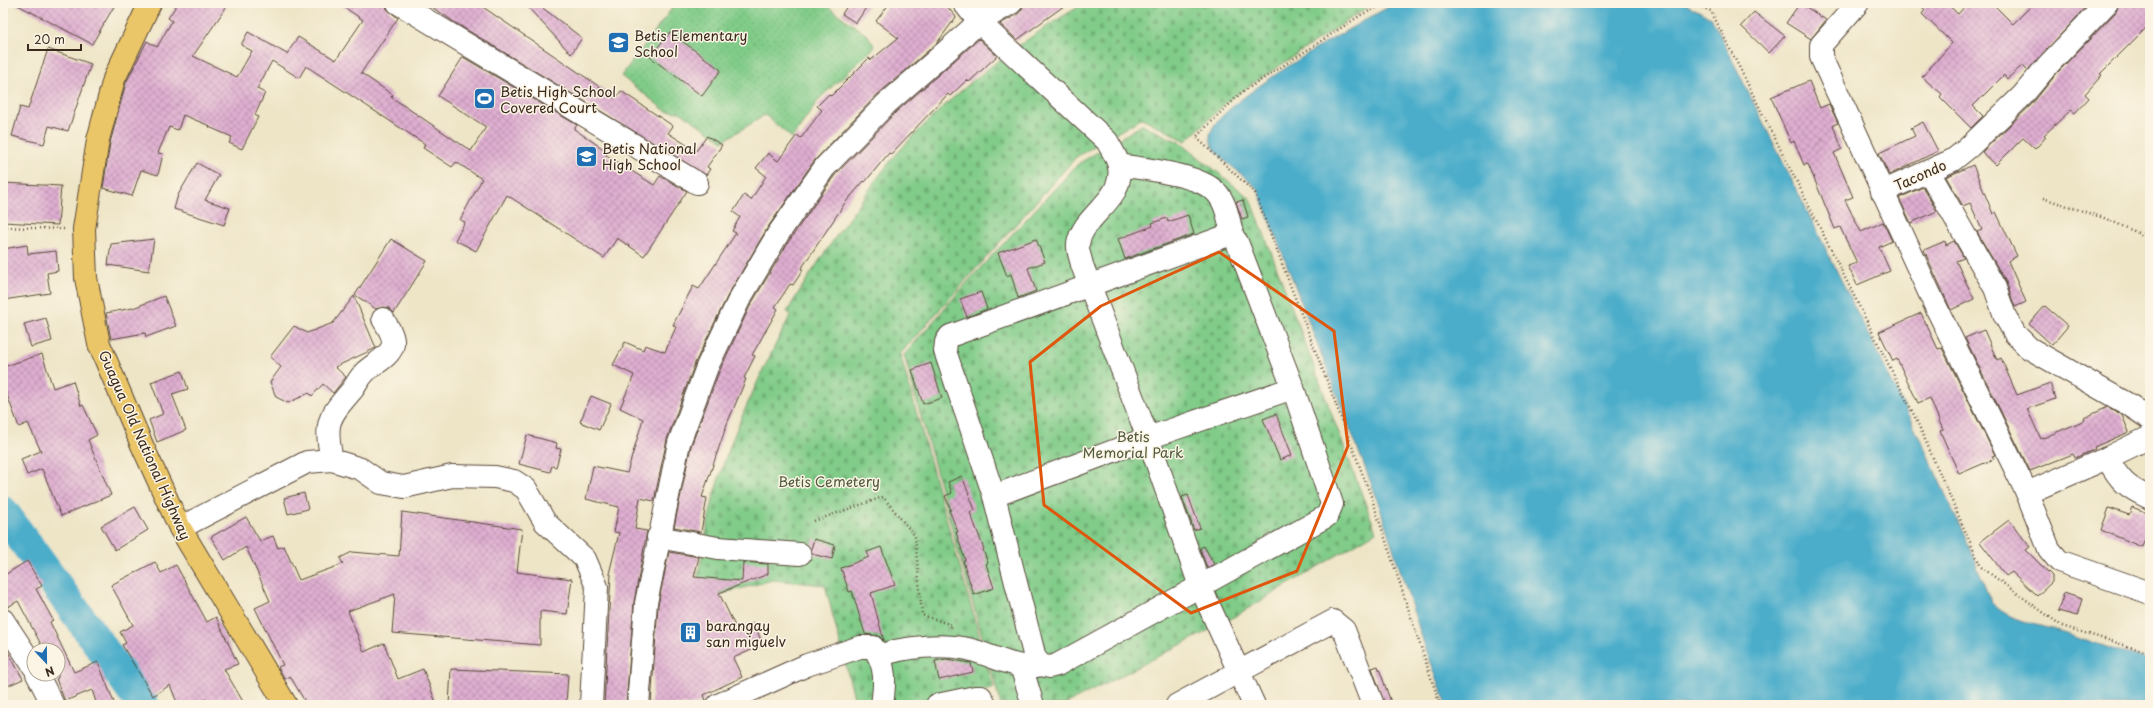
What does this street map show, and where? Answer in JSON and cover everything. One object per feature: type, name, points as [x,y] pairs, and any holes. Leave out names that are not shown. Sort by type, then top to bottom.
[{"type":"main road","name":"Guagua Old National Highway","points":[[150,3],[114,79],[98,140],[84,229],[86,278],[99,344],[142,445],[180,528],[286,705]]},
{"type":"street","points":[[398,3],[697,183]]},
{"type":"street","points":[[964,3],[979,22],[1107,141],[1119,165],[1120,179],[1115,192],[1083,229],[1078,245],[1089,287],[1148,438],[1200,586],[1254,705]]},
{"type":"street","points":[[638,705],[646,603],[658,537],[679,443],[707,367],[739,300],[778,234],[825,167],[886,104],[979,22],[1011,3]]},
{"type":"street","name":"Tacondo","points":[[1858,3],[1821,45],[1821,57],[1882,192],[1953,160],[1995,122],[2107,3]]},
{"type":"street","points":[[880,656],[896,650],[947,648],[967,649],[1031,666],[1050,667],[1057,665],[1327,516],[1331,510],[1332,504],[1293,388],[1237,242],[1233,238],[1225,207],[1217,192],[1208,186],[1179,176],[1119,165]]},
{"type":"street","points":[[1929,172],[1995,288],[2005,316],[2016,334],[2029,348],[2131,406],[2150,419]]},
{"type":"street","points":[[1882,192],[1934,303],[2027,493],[2049,549],[2059,561],[2150,593]]},
{"type":"street","points":[[1033,705],[1031,666],[1035,658],[994,496],[945,351],[946,342],[950,336],[1089,287],[1226,236],[1233,238]]},
{"type":"street","points":[[332,460],[327,437],[328,423],[338,406],[365,372],[383,358],[393,343],[391,332],[383,319]]},
{"type":"street","points":[[994,496],[1148,438],[1293,388]]},
{"type":"street","points":[[2027,493],[2107,458],[2150,437]]},
{"type":"street","points":[[2107,458],[2120,480],[2136,492],[2150,498]]},
{"type":"street","points":[[180,528],[307,462],[332,460],[361,469],[381,483],[404,487],[452,476],[495,477],[514,481],[526,489],[545,522],[585,558],[597,587],[591,705]]},
{"type":"street","points":[[658,537],[718,548],[800,554]]},
{"type":"street","points":[[3,620],[26,655]]},
{"type":"street","points":[[1177,705],[1333,621],[1344,630],[1373,705]]},
{"type":"street","points":[[718,705],[807,665],[860,647],[873,647],[880,656],[886,678],[882,705]]},
{"type":"street","points":[[42,682],[53,705]]},
{"type":"street","points":[[937,705],[975,697],[981,697],[985,705]]},
{"type":"path","points":[[1387,3],[1361,16],[1241,93],[1196,137],[1255,193],[1371,496],[1440,705]]},
{"type":"path","points":[[1691,3],[1711,11],[1914,418],[1981,567],[2062,626],[2150,654]]},
{"type":"path","points":[[2043,198],[2104,218],[2150,238]]},
{"type":"path","points":[[3,228],[84,229]]},
{"type":"path","points":[[2150,263],[2150,289]]},
{"type":"path","points":[[814,521],[883,497],[915,536],[922,615],[952,625],[947,648]]},
{"type":"highlighted area","points":[[1219,252],[1334,331],[1348,446],[1297,571],[1191,613],[1044,505],[1030,362],[1101,306]]},
{"type":"green space","points":[[676,3],[823,3],[868,36],[875,47],[821,97],[792,138],[765,115],[723,141],[680,112],[666,111],[621,76]]},
{"type":"green space","name":"Betis Cemetery","points":[[1085,3],[1370,3],[1371,5],[1231,98],[1186,141],[1142,118],[1076,157],[900,354],[994,688],[909,705],[856,705],[825,585],[772,580],[699,600],[691,597],[696,583],[714,495],[725,459],[760,376],[791,314],[787,312],[822,257],[895,155],[943,107],[988,69],[1035,34]]},
{"type":"green space","name":"Betis Memorial Park","points":[[1142,125],[1181,143],[1251,199],[1376,532],[1227,621],[1064,705],[1001,705],[904,355],[970,279],[1078,164]]},
{"type":"water","points":[[1396,3],[1683,3],[1709,16],[1714,23],[1923,445],[1965,537],[1991,602],[2008,615],[2017,619],[2069,634],[2150,662],[2150,705],[1447,705],[1424,644],[1376,496],[1258,190],[1222,158],[1216,151],[1210,136],[1217,122],[1235,105],[1261,85],[1291,64],[1354,26]]},
{"type":"building","points":[[14,3],[116,3],[92,44]]},
{"type":"building","points":[[178,3],[229,3],[193,56],[237,77],[252,51],[241,45],[248,32],[287,54],[298,37],[336,60],[363,20],[338,3],[386,3],[387,9],[398,18],[361,73],[393,95],[391,97],[471,151],[486,127],[438,96],[463,57],[577,125],[574,129],[608,152],[606,155],[654,185],[660,176],[687,191],[644,256],[617,238],[604,258],[507,195],[476,251],[455,240],[465,222],[460,220],[482,179],[456,162],[452,167],[423,148],[425,144],[306,66],[299,78],[272,61],[257,89],[265,93],[255,115],[258,117],[242,149],[229,143],[232,137],[183,115],[178,130],[169,127],[158,153],[163,154],[158,175],[141,170],[132,196],[103,188],[110,143],[126,83],[147,41],[157,47],[172,21],[168,18]]},
{"type":"building","points":[[426,3],[477,3],[616,98],[621,91],[673,126],[668,133],[696,151],[707,136],[722,145],[707,167],[710,169],[706,175],[454,22]]},
{"type":"building","points":[[524,3],[536,3],[582,38],[571,54]]},
{"type":"building","points":[[849,3],[869,3],[856,23],[842,14]]},
{"type":"building","points":[[890,3],[944,3],[956,17],[937,43],[877,95],[815,160],[768,227],[728,295],[695,363],[667,439],[654,501],[640,498],[635,529],[647,531],[634,602],[626,705],[604,705],[611,574],[609,574],[619,533],[614,532],[619,507],[586,499],[593,466],[627,473],[643,419],[620,408],[634,375],[613,365],[625,342],[643,350],[645,345],[665,352],[676,327],[673,325],[693,286],[699,289],[736,233],[732,231],[740,217],[733,212],[744,195],[751,200],[766,176],[756,168],[768,153],[778,161],[797,135],[801,138],[822,110],[817,106],[829,94],[831,96],[869,58],[871,60],[898,38],[876,21]]},
{"type":"building","points":[[1023,3],[1068,3],[1017,40],[1000,24],[1018,14],[1022,9]]},
{"type":"building","points":[[1800,3],[1826,20],[1811,39],[1786,23]]},
{"type":"building","points":[[1918,3],[1946,3],[1958,14],[1968,3],[1992,3],[2013,24],[2034,3],[2090,3],[2028,70],[2023,65],[2007,79],[2004,75],[1973,106],[1983,116],[1971,128],[1940,97],[1942,94],[1922,77],[1952,43],[1922,14],[1925,10]]},
{"type":"building","points":[[2119,3],[2150,3],[2150,24],[2100,74],[2102,75],[2085,94],[2089,98],[2075,113],[2071,110],[2044,135],[2046,137],[2035,149],[2023,138],[1996,165],[1982,152],[2032,104],[2057,73],[2116,12]]},
{"type":"building","points":[[1754,12],[1785,36],[1769,53],[1741,26]]},
{"type":"building","points":[[670,32],[721,70],[702,96],[650,57]]},
{"type":"building","points":[[979,39],[997,56],[969,82],[967,80],[950,96],[948,94],[891,154],[889,153],[865,182],[864,181],[845,203],[801,269],[803,270],[793,285],[790,284],[775,307],[778,309],[752,355],[755,356],[744,378],[746,379],[727,424],[702,497],[707,498],[701,532],[674,527],[691,446],[719,372],[750,306],[789,241],[835,175],[895,113]]},
{"type":"building","points":[[48,49],[91,64],[68,131],[49,126],[44,144],[12,136],[20,107],[28,109]]},
{"type":"building","points":[[1809,81],[1820,108],[1829,104],[1838,123],[1833,125],[1842,149],[1834,153],[1853,197],[1845,200],[1861,232],[1883,222],[1892,241],[1879,247],[1890,271],[1857,285],[1848,266],[1857,263],[1840,227],[1835,229],[1808,164],[1804,165],[1794,141],[1791,143],[1771,97]]},
{"type":"building","points":[[1923,122],[1938,151],[1889,175],[1879,153],[1915,136],[1911,128]]},
{"type":"building","points":[[197,163],[219,175],[205,200],[230,208],[224,225],[174,209],[178,195]]},
{"type":"building","points":[[1973,165],[1993,214],[1996,212],[2017,256],[2008,261],[2026,302],[2015,307],[2006,282],[1977,232],[1982,230],[1970,203],[1963,206],[1946,177]]},
{"type":"building","points":[[3,183],[61,186],[58,225],[3,222]]},
{"type":"building","points":[[1923,187],[1937,211],[1911,223],[1899,198]]},
{"type":"building","points":[[1243,200],[1248,217],[1242,219],[1236,202]]},
{"type":"building","points":[[1188,215],[1194,234],[1125,259],[1118,239],[1153,226],[1152,223],[1167,218],[1168,222]]},
{"type":"building","points":[[154,239],[149,271],[108,265],[111,244]]},
{"type":"building","points":[[391,239],[427,261],[394,313],[389,308],[383,307],[376,309],[355,295]]},
{"type":"building","points":[[1036,239],[1045,262],[1028,268],[1036,291],[1018,298],[1011,274],[1007,276],[998,253]]},
{"type":"building","points":[[1945,241],[1946,245],[1954,241],[1964,258],[1956,261],[1974,299],[1951,310],[1924,250]]},
{"type":"building","points":[[27,245],[28,254],[56,251],[58,271],[47,273],[50,293],[3,300],[3,249]]},
{"type":"building","points":[[981,292],[987,309],[967,317],[960,299]]},
{"type":"building","points":[[164,296],[176,326],[146,337],[145,333],[111,339],[106,313],[133,308]]},
{"type":"building","points":[[354,296],[376,348],[335,367],[346,377],[333,393],[323,384],[312,396],[309,393],[288,403],[276,397],[270,382],[281,367],[270,357],[294,326],[307,333],[333,323]]},
{"type":"building","points":[[2045,306],[2068,326],[2052,345],[2029,324]]},
{"type":"building","points":[[1921,313],[1938,349],[1942,348],[1995,455],[1992,456],[1994,459],[1959,474],[1940,431],[1943,430],[1930,398],[1918,403],[1897,359],[1893,361],[1879,332]]},
{"type":"building","points":[[46,318],[52,341],[31,347],[24,324]]},
{"type":"building","points":[[1984,330],[1997,360],[2001,358],[2017,395],[2050,383],[2055,399],[2027,409],[2041,439],[2085,420],[2084,418],[2108,407],[2122,415],[2129,432],[2094,447],[2095,449],[2075,458],[2073,454],[2030,471],[1965,338]]},
{"type":"building","points":[[42,354],[53,388],[73,381],[81,406],[83,405],[97,435],[88,440],[111,495],[61,516],[42,469],[27,475],[21,459],[41,451],[28,423],[19,427],[3,384],[3,367]]},
{"type":"building","points":[[931,363],[942,398],[923,404],[912,370]]},
{"type":"building","points":[[182,371],[188,389],[172,394],[186,430],[157,442],[149,420],[163,414],[151,382]]},
{"type":"building","points":[[591,396],[611,404],[599,430],[580,422]]},
{"type":"building","points":[[1276,414],[1292,455],[1280,460],[1263,419]]},
{"type":"building","points":[[527,435],[557,443],[556,448],[561,449],[556,467],[552,466],[550,472],[519,464]]},
{"type":"building","points":[[962,476],[975,510],[970,512],[984,549],[983,550],[988,563],[986,564],[994,588],[974,595],[963,561],[965,560],[956,532],[958,532],[945,496],[952,493],[948,482]]},
{"type":"building","points":[[304,493],[308,509],[288,514],[284,498]]},
{"type":"building","points":[[1188,495],[1200,528],[1194,530],[1182,497]]},
{"type":"building","points":[[135,507],[148,530],[115,550],[101,526]]},
{"type":"building","points":[[2132,507],[2150,514],[2150,526],[2142,547],[2101,530],[2109,508],[2129,515]]},
{"type":"building","points":[[402,512],[522,529],[517,572],[572,579],[567,614],[540,611],[540,645],[392,633],[395,594],[348,611],[364,652],[384,643],[398,679],[423,669],[437,705],[307,705],[290,676],[285,679],[278,667],[283,665],[255,608],[270,601],[246,547],[225,560],[211,537],[246,517],[260,541],[273,536],[278,548],[284,546],[299,580],[343,564],[340,558],[352,552],[399,556]]},
{"type":"building","points":[[2009,520],[2030,547],[2026,550],[2052,576],[2052,582],[2037,596],[2012,572],[2006,576],[1980,542]]},
{"type":"building","points":[[814,539],[835,545],[832,559],[812,554],[811,549]]},
{"type":"building","points":[[1204,546],[1214,564],[1207,568],[1200,548]]},
{"type":"building","points":[[881,547],[895,585],[871,593],[884,641],[879,636],[865,634],[852,591],[849,592],[841,568],[869,557],[867,552]]},
{"type":"building","points":[[669,552],[699,557],[694,577],[742,581],[743,562],[768,564],[768,574],[719,593],[737,630],[754,623],[763,645],[733,658],[742,677],[704,695],[706,700],[693,705],[651,705],[658,605]]},
{"type":"building","points":[[27,561],[42,586],[36,589],[53,620],[50,622],[60,642],[40,642],[18,601],[6,608],[3,608],[3,576]]},
{"type":"building","points":[[155,562],[161,573],[176,565],[207,622],[216,617],[238,664],[224,669],[245,705],[209,705],[206,699],[193,705],[178,705],[170,685],[153,696],[122,645],[126,643],[120,632],[133,625],[111,585]]},
{"type":"building","points":[[2064,593],[2082,599],[2077,616],[2058,611]]},
{"type":"building","points":[[3,643],[23,679],[3,688]]},
{"type":"building","points":[[66,655],[74,672],[98,662],[115,705],[97,705],[92,690],[65,701],[57,682],[66,682]]},
{"type":"building","points":[[946,659],[971,663],[973,672],[939,680],[935,661]]},
{"type":"building","points":[[1378,666],[1392,705],[1385,705],[1372,668]]},
{"type":"building","points":[[451,669],[568,674],[566,705],[449,705]]},
{"type":"waterway","points":[[3,512],[143,705]]},
{"type":"place","name":"Betis Elementary School","points":[[619,43]]},
{"type":"place","name":"Betis High School Covered Court","points":[[485,99]]},
{"type":"place","name":"Betis National High School","points":[[586,156]]},
{"type":"place","name":"barangay san miguelv","points":[[691,633]]}]
